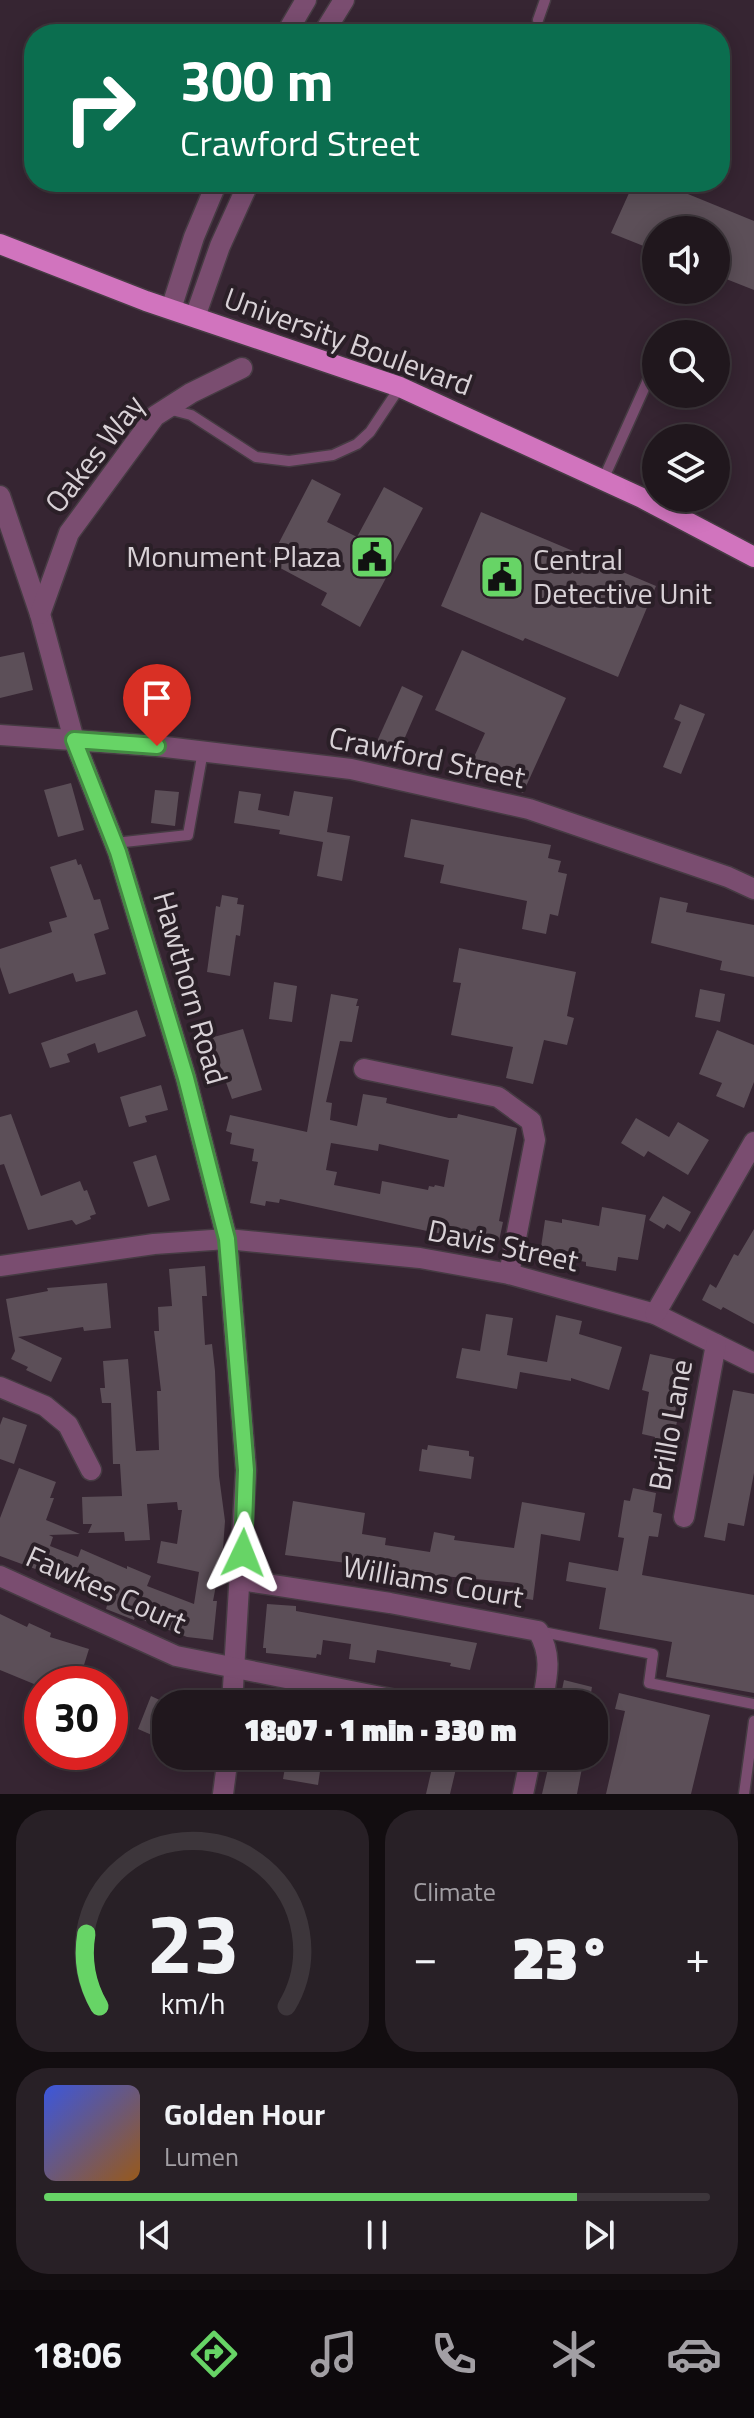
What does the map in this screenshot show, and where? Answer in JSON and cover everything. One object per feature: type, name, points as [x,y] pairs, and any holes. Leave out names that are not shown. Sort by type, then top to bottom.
[{"type":"main road","name":"University Boulevard","points":[[0,244],[171,309],[400,387],[603,480],[754,557]]},
{"type":"street","points":[[292,24],[306,0]]},
{"type":"street","points":[[329,24],[344,0]]},
{"type":"street","points":[[171,309],[194,237],[213,192]]},
{"type":"street","points":[[195,317],[220,246],[244,192]]},
{"type":"street","name":"Oakes Way","points":[[40,614],[69,533],[155,416],[242,368]]},
{"type":"street","name":"Hawthorn Road","points":[[0,496],[40,614],[74,740],[115,843],[186,1078],[227,1239],[246,1470],[233,1690]]},
{"type":"street","name":"Crawford Street","points":[[0,735],[203,751],[351,769],[529,809],[728,877],[754,889]]},
{"type":"street","points":[[364,1069],[498,1097],[531,1121],[535,1140],[509,1274]]},
{"type":"street","points":[[655,1314],[754,1142]]},
{"type":"street","name":"Davis Street","points":[[0,1266],[154,1244],[227,1239],[420,1258],[509,1274],[655,1314],[754,1363]]},
{"type":"street","name":"Brillo Lane","points":[[684,1517],[716,1344]]},
{"type":"street","points":[[0,1387],[45,1406],[68,1425],[91,1470]]},
{"type":"street","name":"Fawkes Court","points":[[0,1576],[176,1656],[349,1690]]},
{"type":"street","name":"Williams Court","points":[[241,1580],[390,1603],[538,1631],[546,1645],[549,1666],[545,1690]]},
{"type":"street","points":[[223,1794],[226,1770]]},
{"type":"street","points":[[523,1794],[528,1770]]},
{"type":"lane","points":[[538,20],[545,0]]},
{"type":"lane","points":[[166,409],[191,415],[256,457],[289,461],[333,455],[357,444],[370,432],[400,387]]},
{"type":"lane","points":[[603,480],[642,393]]},
{"type":"lane","points":[[115,843],[188,835],[203,751]]},
{"type":"lane","points":[[538,1631],[653,1654],[649,1683],[754,1704]]},
{"type":"lane","points":[[744,1794],[754,1721]]},
{"type":"shaded area","points":[[0,0],[754,0],[754,1794],[0,1794]]},
{"type":"building","points":[[629,192],[683,192],[754,221],[754,290],[730,281],[730,216],[642,216],[642,245],[611,233]]},
{"type":"building","points":[[312,479],[341,494],[327,522],[357,537],[384,487],[423,508],[360,627],[321,605],[327,593],[269,562]]},
{"type":"building","points":[[481,512],[656,586],[618,677],[441,606]]},
{"type":"building","points":[[462,650],[566,698],[523,793],[469,768],[485,733],[435,710]]},
{"type":"building","points":[[24,652],[33,690],[0,698],[0,657]]},
{"type":"building","points":[[402,686],[423,696],[396,758],[374,748]]},
{"type":"building","points":[[680,704],[705,714],[681,774],[663,767],[681,722],[674,719]]},
{"type":"building","points":[[71,783],[84,830],[58,837],[44,790]]},
{"type":"building","points":[[155,790],[179,792],[175,826],[151,823]]},
{"type":"building","points":[[239,791],[261,794],[258,810],[289,816],[294,791],[333,797],[327,832],[350,836],[342,881],[317,876],[323,842],[279,834],[280,830],[234,823]]},
{"type":"building","points":[[411,819],[551,845],[548,858],[561,861],[558,872],[567,874],[558,916],[550,914],[546,934],[522,929],[527,901],[440,883],[444,865],[404,857]]},
{"type":"building","points":[[76,859],[78,865],[81,864],[94,900],[100,899],[109,929],[94,934],[106,974],[76,982],[73,973],[9,994],[0,967],[0,949],[52,932],[49,922],[67,917],[50,867]]},
{"type":"building","points":[[222,895],[238,898],[237,904],[244,905],[230,976],[207,972],[216,906],[220,907]]},
{"type":"building","points":[[660,897],[688,903],[686,912],[754,925],[754,977],[720,970],[722,961],[651,943]]},
{"type":"building","points":[[459,948],[576,972],[567,1016],[574,1018],[567,1045],[544,1040],[533,1084],[506,1078],[513,1047],[451,1035],[461,983],[453,982]]},
{"type":"building","points":[[274,982],[297,986],[292,1022],[269,1019]]},
{"type":"building","points":[[700,989],[725,994],[720,1022],[695,1017]]},
{"type":"building","points":[[331,994],[358,999],[352,1042],[340,1041],[326,1102],[332,1103],[330,1120],[357,1126],[363,1094],[387,1098],[386,1103],[449,1118],[457,1118],[458,1114],[517,1128],[499,1221],[503,1222],[499,1241],[455,1231],[454,1236],[427,1231],[280,1199],[279,1203],[266,1201],[265,1206],[250,1203],[258,1162],[252,1161],[254,1149],[230,1144],[232,1133],[226,1131],[230,1115],[307,1132]],"holes":[[[331,1143],[378,1151],[379,1144],[449,1160],[444,1187],[429,1186],[428,1190],[382,1181],[380,1194],[334,1185],[337,1172],[326,1170]]]},
{"type":"building","points":[[137,1010],[146,1036],[98,1053],[95,1043],[67,1054],[70,1062],[50,1068],[41,1043]]},
{"type":"building","points":[[243,1029],[262,1090],[232,1099],[210,1038]]},
{"type":"building","points":[[717,1030],[754,1045],[754,1082],[744,1108],[716,1096],[722,1083],[699,1074]]},
{"type":"building","points":[[161,1085],[168,1110],[145,1116],[147,1122],[129,1127],[120,1097]]},
{"type":"building","points":[[11,1114],[41,1196],[80,1181],[96,1214],[90,1216],[91,1219],[76,1225],[72,1220],[28,1230],[4,1164],[0,1165],[0,1117]]},
{"type":"building","points":[[636,1118],[669,1137],[678,1122],[709,1140],[688,1175],[648,1151],[644,1157],[621,1143]]},
{"type":"building","points":[[156,1155],[170,1200],[148,1207],[133,1162]]},
{"type":"building","points":[[663,1196],[691,1212],[680,1232],[667,1224],[664,1229],[649,1220]]},
{"type":"building","points":[[602,1207],[646,1215],[638,1260],[618,1257],[616,1271],[540,1254],[545,1220],[562,1223],[562,1219],[599,1226]]},
{"type":"building","points":[[754,1229],[754,1324],[723,1307],[721,1310],[702,1300],[710,1284],[716,1288],[734,1254],[738,1256]]},
{"type":"building","points":[[205,1266],[207,1296],[202,1296],[205,1345],[212,1344],[219,1476],[225,1521],[213,1601],[217,1601],[213,1640],[187,1637],[106,1609],[108,1602],[76,1589],[68,1581],[0,1556],[0,1518],[19,1468],[56,1482],[46,1520],[80,1534],[49,1535],[53,1537],[50,1546],[78,1557],[81,1549],[127,1569],[127,1566],[151,1576],[147,1586],[194,1604],[199,1572],[157,1563],[161,1541],[177,1544],[182,1510],[178,1510],[177,1502],[147,1504],[150,1540],[125,1541],[124,1532],[88,1533],[92,1524],[83,1524],[82,1497],[122,1496],[120,1464],[113,1464],[111,1403],[102,1403],[100,1388],[105,1388],[103,1361],[128,1359],[136,1451],[159,1450],[157,1391],[161,1391],[154,1331],[159,1331],[158,1307],[172,1306],[169,1269]]},
{"type":"building","points":[[107,1283],[111,1328],[84,1331],[83,1327],[18,1337],[62,1358],[51,1382],[11,1359],[15,1351],[6,1299],[48,1291],[47,1288]]},
{"type":"building","points":[[486,1314],[513,1318],[507,1355],[547,1362],[556,1315],[582,1321],[579,1334],[622,1347],[609,1390],[571,1378],[571,1381],[520,1372],[517,1389],[456,1378],[462,1348],[480,1351]]},
{"type":"building","points":[[650,1354],[687,1362],[674,1416],[678,1417],[671,1449],[653,1446],[655,1437],[642,1434],[649,1392],[642,1390]]},
{"type":"building","points":[[733,1390],[754,1394],[754,1473],[744,1526],[728,1523],[725,1541],[704,1537]]},
{"type":"building","points":[[3,1417],[27,1425],[14,1464],[0,1459],[0,1425]]},
{"type":"building","points":[[428,1445],[469,1451],[469,1456],[474,1457],[471,1479],[419,1471],[422,1449],[427,1450]]},
{"type":"building","points":[[633,1488],[656,1493],[653,1512],[662,1514],[658,1537],[649,1536],[642,1575],[754,1595],[754,1693],[666,1677],[672,1642],[599,1629],[606,1588],[566,1581],[569,1562],[618,1571],[624,1538],[618,1537],[624,1500],[630,1501]]},
{"type":"building","points":[[293,1501],[365,1513],[362,1534],[386,1538],[385,1545],[430,1552],[434,1532],[455,1536],[454,1540],[514,1548],[522,1502],[585,1513],[580,1541],[541,1534],[533,1600],[516,1597],[518,1583],[443,1576],[442,1584],[407,1576],[408,1571],[285,1555]]},
{"type":"building","points":[[267,1604],[296,1606],[296,1611],[477,1643],[470,1670],[450,1666],[451,1663],[377,1650],[375,1663],[349,1659],[351,1644],[323,1640],[321,1655],[317,1654],[316,1658],[266,1653],[266,1648],[263,1648]]},
{"type":"building","points":[[0,1614],[27,1627],[29,1623],[51,1633],[50,1637],[89,1649],[84,1666],[24,1666],[24,1680],[0,1670]]},
{"type":"building","points":[[564,1680],[592,1687],[591,1690],[562,1690]]},
{"type":"building","points":[[619,1693],[710,1715],[691,1794],[606,1794],[625,1711],[615,1709]]},
{"type":"building","points":[[151,1696],[152,1735],[138,1729]]},
{"type":"building","points":[[285,1770],[320,1770],[318,1785],[283,1779]]},
{"type":"building","points":[[432,1770],[456,1770],[450,1794],[426,1794]]},
{"type":"building","points":[[548,1770],[582,1770],[577,1794],[542,1794]]},
{"type":"place","name":"Monument Plaza","points":[[372,557]]},
{"type":"place","name":"Central Detective Unit","points":[[502,577]]},
{"type":"route","points":[[157,746],[74,740],[118,852],[186,1078],[227,1239],[246,1470],[243,1553]]}]
